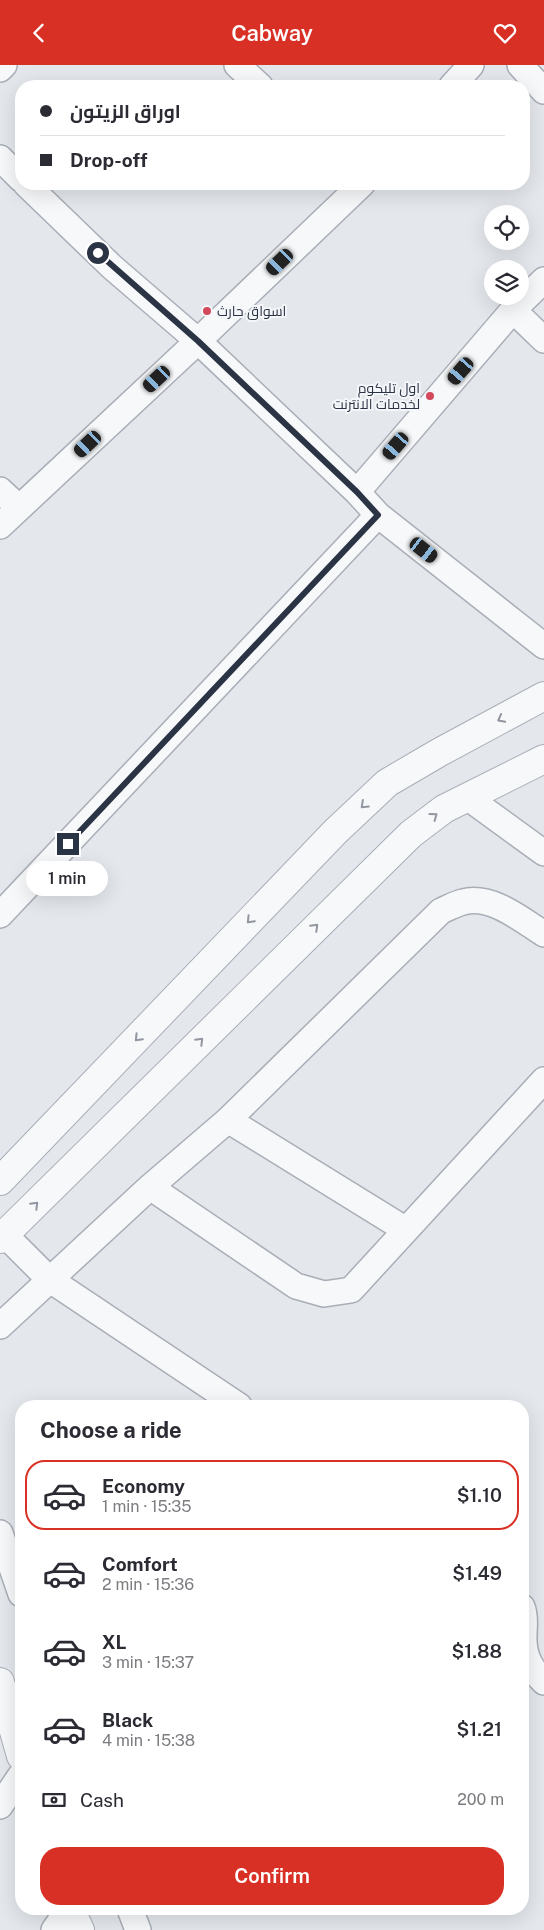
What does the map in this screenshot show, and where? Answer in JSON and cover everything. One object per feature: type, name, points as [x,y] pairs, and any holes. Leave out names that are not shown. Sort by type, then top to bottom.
[{"type":"street","points":[[0,69],[4,65]]},
{"type":"street","points":[[237,65],[253,80]]},
{"type":"street","points":[[457,80],[471,65]]},
{"type":"street","points":[[520,65],[544,91]]},
{"type":"street","points":[[0,158],[15,173]]},
{"type":"street","points":[[32,190],[112,267],[198,341],[357,492],[378,515],[544,646]]},
{"type":"street","points":[[0,526],[356,190]]},
{"type":"street","points":[[357,492],[513,310],[544,280]]},
{"type":"street","points":[[513,310],[544,339]]},
{"type":"street","points":[[0,490],[19,508]]},
{"type":"street","points":[[0,915],[378,515]]},
{"type":"street","points":[[0,1181],[335,832],[387,783],[544,696]]},
{"type":"street","points":[[230,1400],[49,1279],[2,1237],[411,834],[444,809],[544,759]]},
{"type":"street","points":[[467,797],[544,853]]},
{"type":"street","points":[[0,1326],[150,1187],[228,1120],[441,911],[463,902],[484,901],[514,915],[544,934]]},
{"type":"street","points":[[150,1187],[296,1286],[324,1294],[351,1290],[544,1080]]},
{"type":"street","points":[[228,1120],[406,1230]]},
{"type":"street","points":[[0,1533],[15,1577]]},
{"type":"street","points":[[529,1662],[533,1670],[544,1682]]},
{"type":"street","points":[[0,1682],[15,1735]]},
{"type":"street","points":[[0,1806],[15,1784]]},
{"type":"street","points":[[54,1930],[65,1915]]},
{"type":"street","points":[[73,1915],[80,1930]]},
{"type":"street","points":[[132,1915],[138,1930]]},
{"type":"place","name":"اسواق حارث","points":[[207,311]]},
{"type":"place","name":"اول تليكوم لخدمات الانترنت","points":[[430,396]]},
{"type":"route","points":[[68,844],[378,515],[357,492],[198,341],[98,253]]}]
